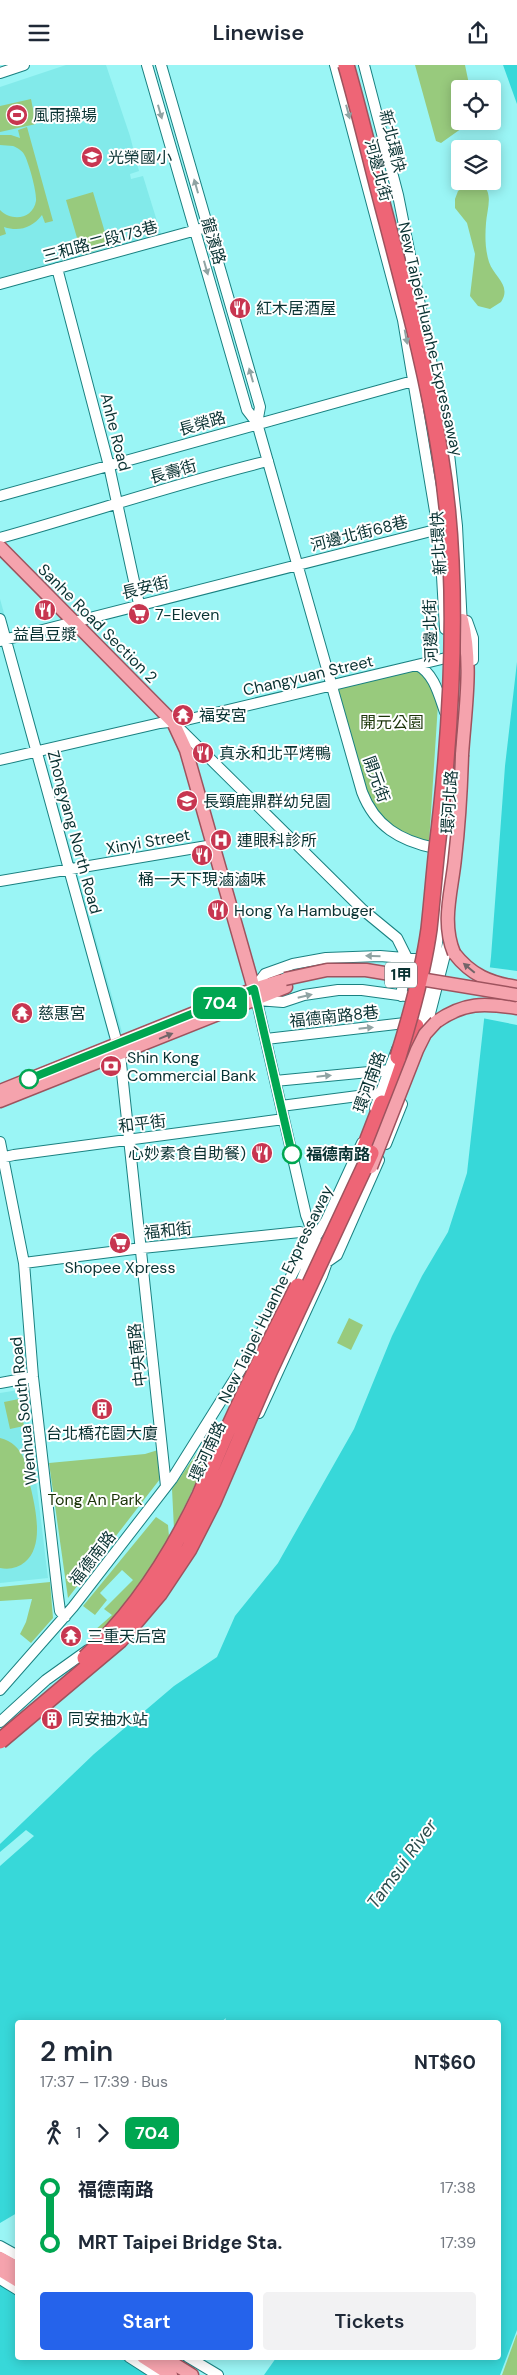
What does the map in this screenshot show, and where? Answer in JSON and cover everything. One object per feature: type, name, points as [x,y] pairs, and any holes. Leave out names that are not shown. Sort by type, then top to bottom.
[{"type":"highway","name":"New Taipei Huanhe Expressaway","points":[[0,1730],[94,1649],[123,1619],[148,1587],[185,1525],[260,1361],[363,1152],[398,1057],[419,982],[429,929],[447,765],[451,601],[446,493],[433,415],[414,328],[346,65]]},
{"type":"highway","name":"新北環快","points":[[355,65],[422,324],[439,401],[454,505],[459,603],[455,756],[436,929],[427,983],[410,1025]]},
{"type":"highway","name":"New Taipei Huanhe Expressaway","points":[[0,1742],[120,1640],[159,1594],[200,1527],[269,1372],[371,1153],[410,1025]]},
{"type":"highway","points":[[45,1702],[68,1678],[114,1637],[159,1584],[190,1533],[260,1381],[315,1273],[327,1262]]},
{"type":"main road","name":"Sanhe Road Section 2","points":[[0,547],[173,722],[186,750],[255,994]]},
{"type":"main road","points":[[462,620],[467,641],[468,659],[455,858],[447,919],[450,943],[454,953],[471,972],[498,984],[517,987]]},
{"type":"main road","name":"1甲","points":[[0,1101],[119,1049],[255,994],[327,970],[366,970],[517,995]]},
{"type":"main road","name":"1甲","points":[[286,983],[354,977],[517,1002]]},
{"type":"main road","points":[[327,1262],[373,1164],[410,1066],[425,1034],[436,1022],[456,1009],[479,1004],[517,1008]]},
{"type":"main road","name":"1甲","points":[[0,1091],[119,1049]]},
{"type":"main road","points":[[0,2258],[15,2266]]},
{"type":"main road","points":[[0,2270],[15,2279]]},
{"type":"main road","points":[[148,2360],[171,2375]]},
{"type":"main road","points":[[168,2360],[192,2375]]},
{"type":"street","points":[[0,73],[24,65]]},
{"type":"street","name":"龍濱路","points":[[147,65],[247,410],[257,423],[332,684]]},
{"type":"street","name":"龍濱路","points":[[161,65],[260,407],[257,423]]},
{"type":"street","name":"河邊北街","points":[[335,65],[393,276],[438,529],[446,658],[445,712],[436,848],[421,960],[413,997]]},
{"type":"street","name":"環河北路","points":[[364,65],[398,195],[414,272],[448,445],[457,526],[462,604],[460,731],[454,804],[430,1000]]},
{"type":"street","name":"三和路二段173巷","points":[[0,284],[208,227]]},
{"type":"street","name":"Anhe Road","points":[[58,268],[109,465],[139,605]]},
{"type":"street","points":[[393,276],[414,272]]},
{"type":"street","name":"長榮路","points":[[0,496],[413,381]]},
{"type":"street","name":"長壽街","points":[[0,537],[70,518],[117,502],[268,461]]},
{"type":"street","name":"河邊北街68巷","points":[[298,564],[457,526]]},
{"type":"street","name":"長安街","points":[[3,640],[298,564]]},
{"type":"street","name":"環河北路","points":[[430,1000],[440,977],[446,954],[458,874],[473,659],[472,638],[462,604]]},
{"type":"street","name":"Zhongyang North Road","points":[[0,619],[3,640],[119,1049],[130,1140]]},
{"type":"street","name":"Changyuan Street","points":[[0,760],[173,722],[446,658]]},
{"type":"street","points":[[417,665],[425,669],[431,678],[445,712]]},
{"type":"street","name":"開元街","points":[[332,684],[362,792],[371,811],[388,830],[404,839],[436,848]]},
{"type":"street","points":[[173,722],[363,910],[397,939],[408,958],[401,996]]},
{"type":"street","name":"Xinyi Street","points":[[0,881],[213,845]]},
{"type":"street","points":[[327,1262],[320,1253],[306,1215],[255,994],[265,973],[293,964],[353,956],[435,960],[440,977]]},
{"type":"street","points":[[255,994],[283,1002],[304,995],[362,990],[430,1000]]},
{"type":"street","name":"環河南路","points":[[0,1722],[46,1681],[99,1642],[155,1577],[195,1513],[309,1264],[315,1238],[326,1221],[410,1025],[413,997]]},
{"type":"street","name":"環河南路","points":[[0,1742],[115,1650],[134,1631],[173,1581],[204,1529],[322,1276],[327,1262],[328,1250],[366,1172],[386,1123],[430,1000]]},
{"type":"street","name":"福德南路8巷","points":[[266,1039],[410,1025]]},
{"type":"street","points":[[275,1081],[390,1070]]},
{"type":"street","points":[[281,1106],[381,1093]]},
{"type":"street","name":"和平街","points":[[2,1158],[284,1119]]},
{"type":"street","name":"中央南路","points":[[130,1140],[166,1486]]},
{"type":"street","name":"Wenhua South Road","points":[[0,1142],[24,1263],[33,1377],[60,1611],[65,1617]]},
{"type":"street","name":"福和街","points":[[24,1263],[142,1248],[300,1232],[315,1238]]},
{"type":"street","name":"福德南路","points":[[0,1690],[65,1617],[166,1486],[246,1361],[300,1259],[315,1238]]},
{"type":"street","points":[[0,1383],[33,1377]]},
{"type":"street","points":[[0,2245],[15,2254]]},
{"type":"street","points":[[0,2279],[15,2287]]},
{"type":"street","points":[[134,2360],[157,2375]]},
{"type":"street","points":[[193,2360],[218,2375]]},
{"type":"shaded area","name":"光榮國小","points":[[66,65],[106,65],[130,136],[139,171],[130,174],[131,179],[143,176],[161,234],[0,278],[0,87]]},
{"type":"shaded area","points":[[0,599],[122,1032],[109,1038],[0,637]]},
{"type":"shaded area","points":[[25,1389],[48,1578],[0,1583],[0,1393]]},
{"type":"green space","points":[[415,65],[465,65],[468,80],[451,80],[451,130],[459,130],[441,143],[436,141]]},
{"type":"green space","name":"風雨操場","points":[[31,99],[36,124],[0,132],[0,106]]},
{"type":"green space","points":[[27,127],[53,221],[45,223],[42,215],[25,228],[4,227],[6,234],[0,236],[0,210],[10,216],[21,217],[31,212],[36,201],[29,165],[24,154],[13,146],[0,145],[0,135],[11,135],[20,138],[18,130]]},
{"type":"green space","points":[[486,190],[489,197],[485,233],[487,252],[491,267],[501,281],[504,291],[501,302],[490,309],[478,306],[470,296],[475,254],[467,223],[455,208],[455,199],[458,191]]},
{"type":"green space","points":[[93,192],[109,246],[82,255],[66,200]]},
{"type":"green space","name":"開元公園","points":[[417,670],[427,677],[438,704],[429,843],[396,830],[379,816],[373,807],[360,775],[337,688]]},
{"type":"green space","points":[[349,1318],[363,1325],[351,1350],[337,1343]]},
{"type":"green space","points":[[19,1399],[24,1426],[10,1429],[4,1402]]},
{"type":"green space","points":[[215,1427],[220,1432],[174,1529],[172,1489]]},
{"type":"green space","points":[[0,1438],[15,1445],[24,1459],[36,1513],[36,1541],[32,1553],[25,1562],[10,1569],[0,1568]]},
{"type":"green space","name":"Tong An Park","points":[[158,1450],[160,1479],[68,1598],[49,1463],[145,1454]]},
{"type":"green space","points":[[156,1517],[168,1525],[170,1548],[100,1636],[95,1630],[112,1615],[104,1609],[133,1580],[122,1570],[100,1593],[107,1600],[95,1615],[83,1606]]},
{"type":"green space","points":[[50,1582],[53,1618],[31,1643],[20,1634],[26,1622],[32,1599],[0,1601],[0,1587]]},
{"type":"green space","points":[[517,2334],[517,2375],[502,2375],[516,2336]]},
{"type":"water","points":[[503,65],[517,65],[517,104]]},
{"type":"water","name":"Tamsui River","points":[[517,662],[517,2330],[500,2375],[264,2375],[275,2360],[501,2360],[501,2020],[226,2020],[226,2018],[224,2020],[15,2020],[15,2214],[0,2223],[0,1844],[94,1754],[174,1686],[217,1657],[235,1616],[278,1563],[354,1429],[392,1336],[422,1276],[448,1232],[467,1173],[491,957],[505,766]]},
{"type":"water","points":[[15,2249],[15,2360],[201,2360],[199,2365],[181,2375],[0,2375],[0,2258]]},
{"type":"pier","points":[[487,967],[517,971],[517,1025],[482,1018]]},
{"type":"pier","points":[[26,1830],[34,1836],[0,1866],[0,1852]]},
{"type":"bus line","name":"704","points":[[29,1079],[254,989],[292,1154]]},
{"type":"place","name":"風雨操場","points":[[17,115]]},
{"type":"place","name":"光榮國小","points":[[92,157]]},
{"type":"place","name":"紅木居酒屋","points":[[240,308]]},
{"type":"place","name":"益昌豆漿","points":[[45,610]]},
{"type":"place","name":"7-Eleven","points":[[139,614]]},
{"type":"place","name":"福安宮","points":[[183,715]]},
{"type":"place","name":"真永和北平烤鴨","points":[[203,753]]},
{"type":"place","name":"長頸鹿鼎群幼兒園","points":[[187,801]]},
{"type":"place","name":"連眼科診所","points":[[221,840]]},
{"type":"place","name":"桶一天下現滷滷味","points":[[202,855]]},
{"type":"place","name":"Hong Ya Hambuger","points":[[218,910]]},
{"type":"place","name":"慈惠宮","points":[[22,1013]]},
{"type":"place","name":"Shin Kong Commercial Bank","points":[[111,1066]]},
{"type":"place","name":"心妙素食自助餐)","points":[[262,1153]]},
{"type":"place","name":"福德南路","points":[[292,1154]]},
{"type":"place","name":"Shopee Xpress","points":[[120,1243]]},
{"type":"place","name":"台北橋花園大廈","points":[[102,1409]]},
{"type":"place","name":"三重天后宮","points":[[71,1636]]},
{"type":"place","name":"同安抽水站","points":[[52,1719]]}]
